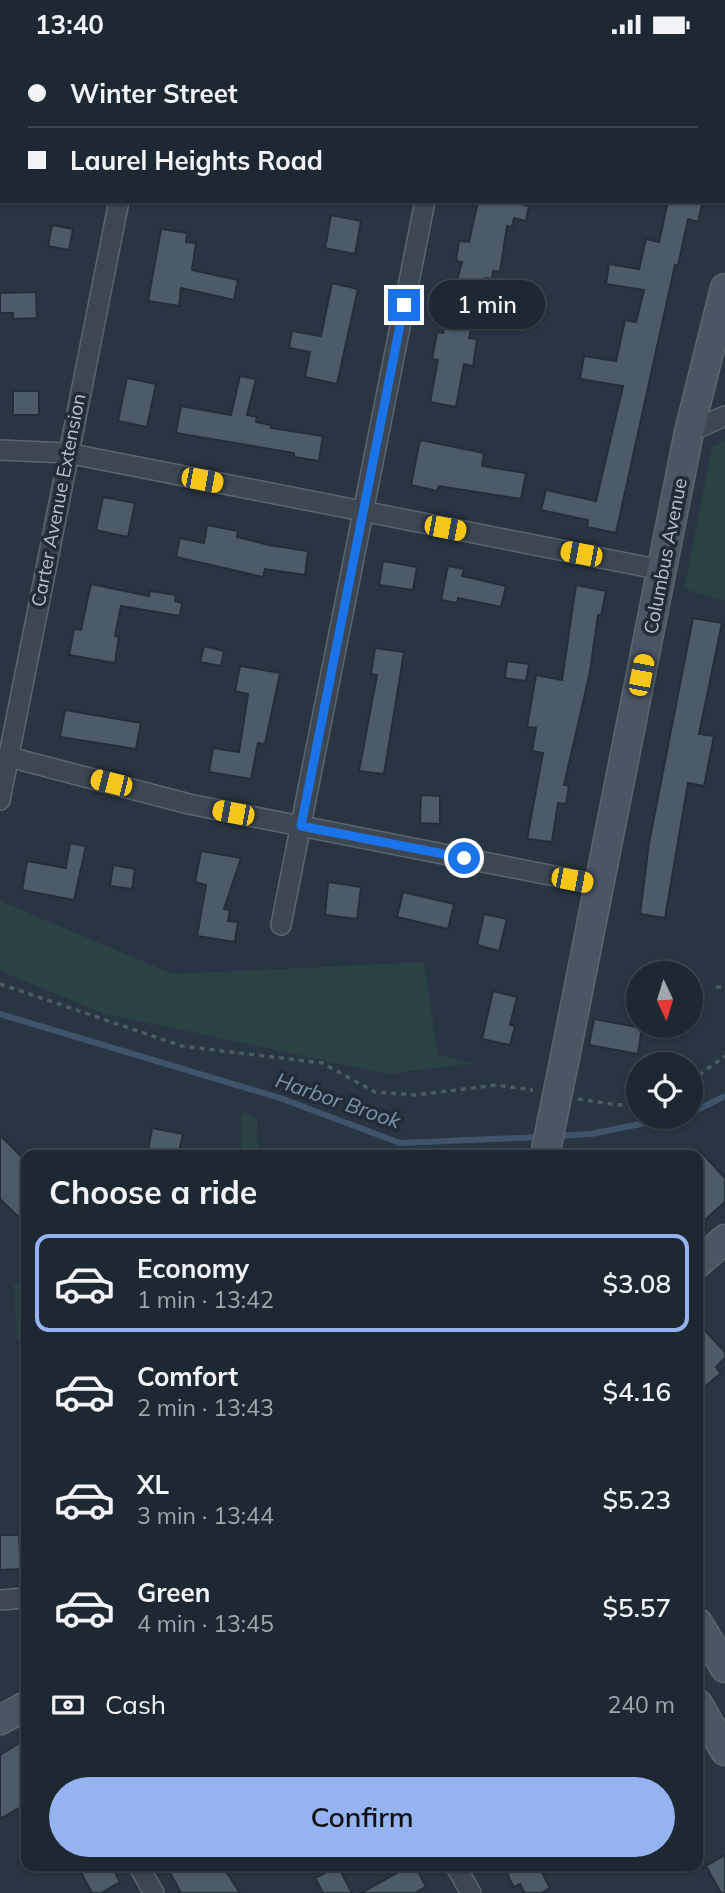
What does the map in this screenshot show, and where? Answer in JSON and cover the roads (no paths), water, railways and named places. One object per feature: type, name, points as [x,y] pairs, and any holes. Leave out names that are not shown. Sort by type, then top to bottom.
[{"type":"street","name":"Carter Avenue Extension","points":[[0,800],[119,203]]},
{"type":"street","points":[[281,925],[425,203]]},
{"type":"street","name":"Columbus Avenue","points":[[546,1150],[690,432],[725,288]]},
{"type":"street","points":[[690,432],[725,416]]},
{"type":"street","points":[[0,450],[67,453],[662,570]]},
{"type":"street","points":[[9,757],[189,804],[600,885]]},
{"type":"street","points":[[703,1259],[725,1239]]},
{"type":"street","points":[[0,1600],[21,1598]]},
{"type":"street","points":[[703,1631],[725,1668]]},
{"type":"street","points":[[0,1720],[21,1709]]},
{"type":"street","points":[[703,1713],[725,1751]]},
{"type":"street","points":[[141,1871],[154,1893]]},
{"type":"street","points":[[458,1871],[471,1893]]},
{"type":"waterway","name":"Harbor Brook","points":[[0,1014],[280,1098],[400,1143],[541,1137]]},
{"type":"waterway","name":"Harbor Brook","points":[[703,1107],[725,1096]]},
{"type":"waterway","name":"Harbor Brook","points":[[556,1136],[591,1134],[626,1127]]}]
